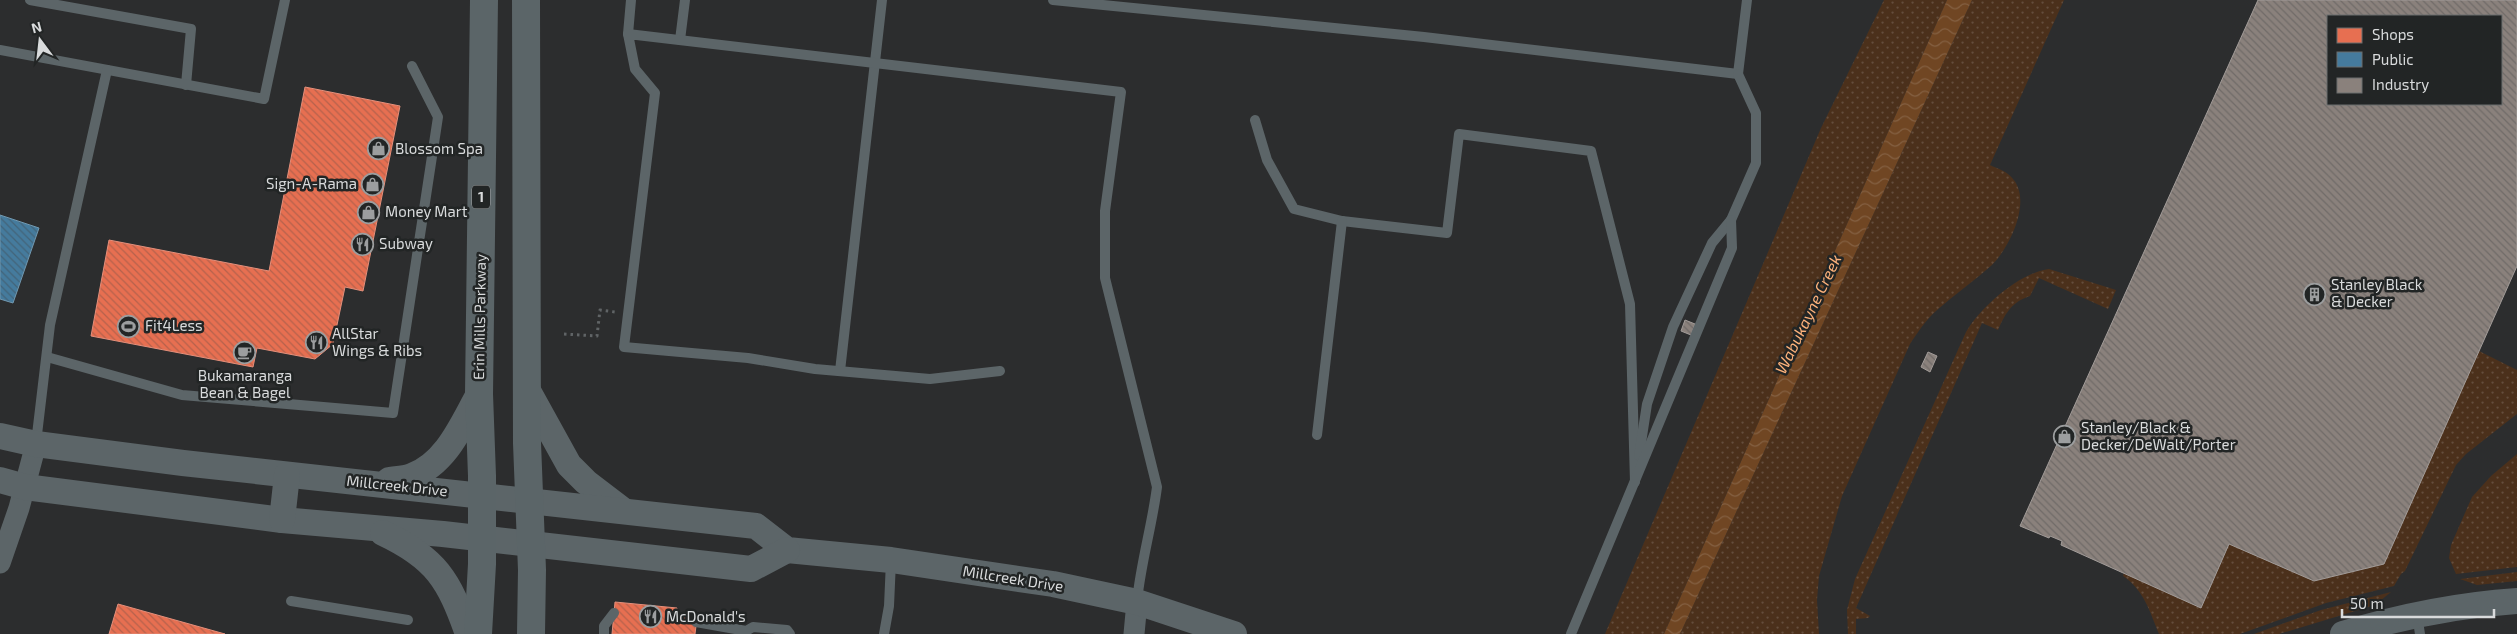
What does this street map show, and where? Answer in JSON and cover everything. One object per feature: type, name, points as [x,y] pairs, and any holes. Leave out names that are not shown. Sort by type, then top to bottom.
[{"type":"main road","name":"Erin Mills Parkway","points":[[478,634],[482,538],[479,394],[484,0]]},
{"type":"main road","points":[[526,0],[527,389],[531,634]]},
{"type":"street","points":[[527,389],[569,465],[586,482],[624,512]]},
{"type":"street","points":[[367,483],[412,476],[432,464],[452,442],[479,394]]},
{"type":"street","name":"Millcreek Drive","points":[[0,436],[36,444],[286,475],[756,526],[787,550],[891,560],[1054,584],[1137,602],[1234,634]]},
{"type":"street","points":[[0,563],[25,487],[36,444]]},
{"type":"street","points":[[282,520],[286,475]]},
{"type":"street","points":[[0,480],[25,487],[282,520],[369,526],[751,568],[787,550]]},
{"type":"street","points":[[369,526],[408,545],[426,558],[454,596],[468,634]]},
{"type":"street","points":[[2343,634],[2418,625],[2461,607],[2517,601]]},
{"type":"street","points":[[1134,634],[1137,602]]},
{"type":"lane","points":[[30,0],[192,30],[186,84]]},
{"type":"lane","points":[[0,50],[264,99],[285,0]]},
{"type":"lane","points":[[631,0],[628,34],[635,69],[655,93],[624,347],[748,358],[840,371],[930,379],[1000,372]]},
{"type":"lane","points":[[680,40],[685,0]]},
{"type":"lane","points":[[840,371],[882,0]]},
{"type":"lane","points":[[1053,0],[1424,37],[1738,74]]},
{"type":"lane","points":[[1635,482],[1647,404],[1673,327],[1712,243],[1731,220],[1756,163],[1756,113],[1738,74],[1747,0]]},
{"type":"lane","points":[[628,34],[1121,92],[1106,211],[1105,278],[1157,487],[1153,520],[1141,564],[1137,602]]},
{"type":"lane","points":[[47,357],[182,395],[393,413],[438,117],[412,66]]},
{"type":"lane","points":[[36,444],[50,325],[107,70]]},
{"type":"lane","points":[[1255,120],[1267,160],[1294,209],[1342,221],[1448,233],[1459,134],[1591,151],[1630,304],[1635,482]]},
{"type":"lane","points":[[1570,634],[1732,248],[1731,220]]},
{"type":"lane","points":[[1317,436],[1342,221]]},
{"type":"lane","points":[[884,634],[889,606],[891,560]]},
{"type":"lane","points":[[291,602],[408,620]]},
{"type":"lane","points":[[604,634],[604,626],[614,612]]},
{"type":"lane","points":[[696,622],[746,632],[753,627],[788,630],[790,634]]},
{"type":"path","points":[[564,334],[597,336],[600,310],[628,314]]},
{"type":"shaded area","points":[[1884,0],[1947,0],[1664,634],[1605,634],[1821,128]]},
{"type":"shaded area","points":[[1972,0],[2064,0],[1990,165],[2008,174],[2018,188],[2020,199],[2019,211],[2012,236],[1992,265],[1932,315],[1910,344],[1842,496],[1819,576],[1817,600],[1819,634],[1680,634]]},
{"type":"shaded area","points":[[2049,269],[2116,290],[2108,309],[2039,278],[2030,296],[2010,308],[1998,330],[1982,323],[1856,608],[1870,616],[1868,618],[1856,619],[1856,634],[1848,634],[1847,610],[1855,579],[1966,332],[1981,312],[2002,293],[2025,277]]},
{"type":"shaded area","points":[[2479,351],[2517,370],[2517,414],[2466,454],[2456,465],[2405,571],[2394,586],[2326,603],[2240,634],[2159,634],[2146,602],[2136,588],[2123,576],[2124,573],[2201,607],[2229,544]]},
{"type":"shaded area","points":[[2517,454],[2517,567],[2456,574],[2449,558],[2451,545],[2472,497],[2491,476]]},
{"type":"shaded area","points":[[2517,572],[2517,581],[2477,585],[2460,579]]},
{"type":"shaded area","points":[[2391,592],[2375,605],[2279,634],[2254,634],[2321,610]]},
{"type":"water","name":"Wabukayne Creek","points":[[1947,0],[1972,0],[1680,634],[1664,634]]},
{"type":"building: Shops","points":[[305,87],[400,106],[363,291],[345,287],[333,344],[315,359],[257,348],[253,367],[91,336],[109,240],[269,271]]},
{"type":"building: Shops","name":"McDonald's","points":[[615,602],[677,608],[676,616],[697,618],[695,634],[612,634]]},
{"type":"building: Shops","points":[[118,604],[225,634],[109,634]]},
{"type":"building: Public","points":[[0,215],[39,228],[13,303],[0,299]]},
{"type":"building: Industry","name":"Stanley Black & Decker","points":[[2258,0],[2517,0],[2517,266],[2384,564],[2314,581],[2229,544],[2201,608],[2061,545],[2062,541],[2050,536],[2049,538],[2020,526]]},
{"type":"building: Industry","points":[[1685,320],[1695,324],[1691,335],[1681,331]]},
{"type":"building: Industry","points":[[1928,352],[1937,356],[1930,372],[1921,367]]},
{"type":"place","name":"Blossom Spa","points":[[379,149]]},
{"type":"place","name":"Sign-A-Rama","points":[[373,184]]},
{"type":"place","name":"Money Mart","points":[[369,212]]},
{"type":"place","name":"Subway","points":[[363,244]]},
{"type":"place","name":"Stanley Black & Decker","points":[[2315,294]]},
{"type":"place","name":"Fit4Less","points":[[129,326]]},
{"type":"place","name":"AllStar Wings & Ribs","points":[[316,343]]},
{"type":"place","name":"Bukamaranga Bean & Bagel","points":[[245,353]]},
{"type":"place","name":"Stanley/Black & Decker/DeWalt/Porter","points":[[2065,437]]},
{"type":"place","name":"McDonald's","points":[[650,617]]}]
